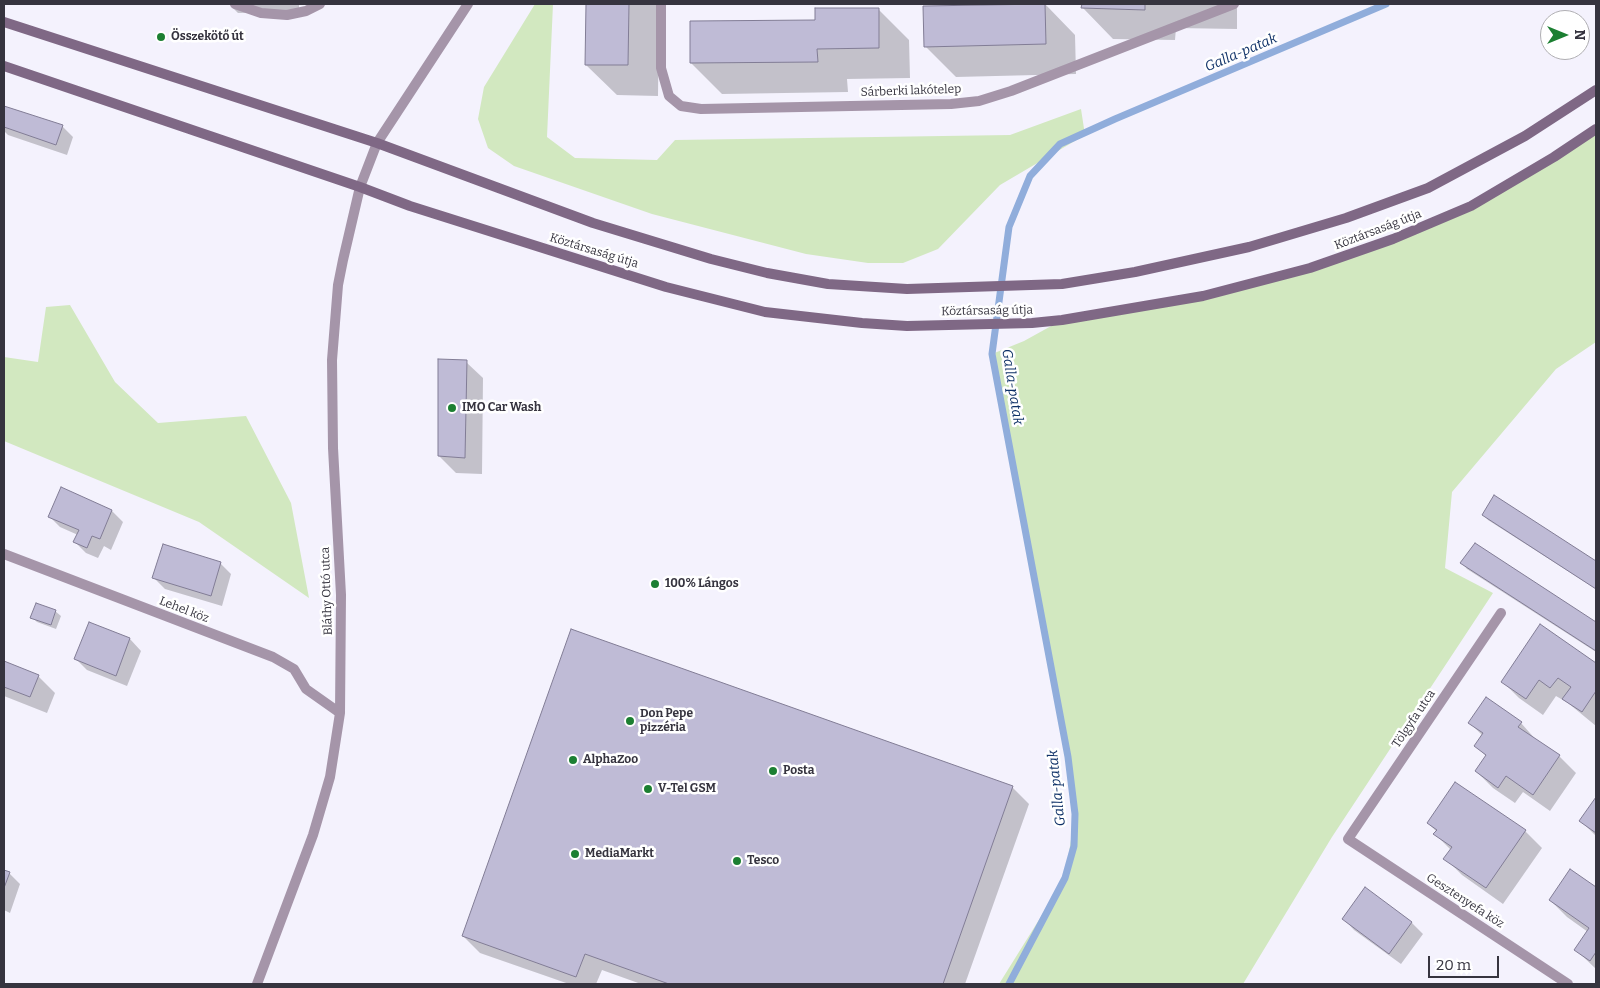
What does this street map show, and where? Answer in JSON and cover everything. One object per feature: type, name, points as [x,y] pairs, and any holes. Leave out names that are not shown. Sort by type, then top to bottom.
[{"type":"street","points":[[235,4],[261,13],[287,15],[306,11],[320,4]]},
{"type":"street","name":"Bláthy Ottó utca","points":[[257,984],[313,835],[330,777],[340,713],[341,595],[333,448],[332,360],[338,285],[360,187],[377,143],[468,4]]},
{"type":"street","name":"Sárberki lakótelep","points":[[661,4],[661,68],[669,96],[681,106],[701,109],[951,104],[979,101],[1011,91],[1234,4]]},
{"type":"street","points":[[4,22],[377,143]]},
{"type":"street","points":[[4,66],[360,187]]},
{"type":"street","name":"Köztársaság útja","points":[[377,143],[593,222],[729,264],[828,284],[907,290],[1031,286],[1062,284],[1135,272],[1249,247],[1346,218],[1428,188],[1525,136],[1596,90]]},
{"type":"street","name":"Köztársaság útja","points":[[360,187],[410,206],[629,275],[765,312],[862,323],[953,325],[1032,323],[1125,310],[1203,296],[1310,268],[1394,239],[1471,206],[1554,157],[1596,129]]},
{"type":"street","name":"Lehel köz","points":[[4,554],[273,657],[294,670],[306,689],[340,713]]},
{"type":"street","name":"Tölgyfa utca","points":[[1348,839],[1501,613]]},
{"type":"street","name":"Gesztenyefa köz","points":[[1348,839],[1568,984]]},
{"type":"green space","points":[[535,4],[553,4],[547,137],[575,158],[657,160],[675,140],[1010,135],[1081,109],[1085,135],[1000,185],[938,249],[903,263],[868,263],[806,254],[652,214],[514,166],[488,148],[478,119],[484,87]]},
{"type":"green space","points":[[1596,126],[1596,342],[1556,369],[1452,492],[1445,568],[1493,593],[1332,837],[1243,984],[999,984],[1065,878],[1075,814],[1068,757],[992,354],[1024,341],[1062,320],[1203,296],[1393,239],[1471,206]]},
{"type":"green space","points":[[70,305],[115,382],[158,423],[246,416],[291,503],[309,598],[199,522],[4,441],[4,357],[38,362],[46,307]]},
{"type":"building","points":[[586,4],[629,4],[628,65],[585,65]]},
{"type":"building","points":[[1045,4],[1046,44],[924,47],[923,6]]},
{"type":"building","points":[[1082,4],[1145,4],[1145,10],[1081,8]]},
{"type":"building","points":[[815,8],[879,8],[879,48],[817,49],[818,62],[690,63],[690,21],[815,20]]},
{"type":"building","points":[[4,106],[63,125],[56,145],[4,127]]},
{"type":"building","name":"IMO Car Wash","points":[[438,359],[467,360],[465,458],[438,456]]},
{"type":"building","points":[[61,487],[112,510],[100,539],[92,536],[87,548],[73,542],[79,530],[48,517]]},
{"type":"building","points":[[1494,495],[1596,561],[1596,589],[1482,515]]},
{"type":"building","points":[[1475,543],[1596,622],[1596,651],[1460,563]]},
{"type":"building","points":[[163,544],[221,562],[211,596],[152,578]]},
{"type":"building","points":[[36,603],[56,610],[51,625],[30,618]]},
{"type":"building","points":[[89,622],[130,638],[116,676],[74,659]]},
{"type":"building","points":[[1540,624],[1596,663],[1596,691],[1582,712],[1562,699],[1571,687],[1558,678],[1550,688],[1539,680],[1526,699],[1501,682]]},
{"type":"building","name":"Tesco","points":[[571,629],[1013,786],[943,984],[669,984],[585,954],[576,977],[462,936]]},
{"type":"building","points":[[4,661],[39,675],[30,697],[4,687]]},
{"type":"building","points":[[1486,697],[1522,722],[1518,727],[1560,755],[1533,795],[1506,776],[1498,788],[1475,771],[1486,755],[1474,746],[1483,733],[1468,723]]},
{"type":"building","points":[[1455,782],[1526,830],[1486,888],[1443,859],[1452,847],[1433,834],[1437,830],[1427,823]]},
{"type":"building","points":[[1596,797],[1596,833],[1579,821]]},
{"type":"building","points":[[1570,869],[1596,887],[1596,952],[1590,961],[1574,950],[1589,928],[1549,900]]},
{"type":"building","points":[[4,870],[10,872],[4,888]]},
{"type":"building","points":[[1365,887],[1412,922],[1389,954],[1342,919]]},
{"type":"waterway","name":"Galla-patak","points":[[1009,984],[1065,878],[1074,846],[1075,814],[1068,757],[992,354],[1009,227],[1030,176],[1060,144],[1386,4]]},
{"type":"place","name":"Összekötő út","points":[[161,37]]},
{"type":"place","name":"IMO Car Wash","points":[[452,408]]},
{"type":"place","name":"100% Lángos","points":[[655,584]]},
{"type":"place","name":"Don Pepe pizzéria","points":[[630,721]]},
{"type":"place","name":"AlphaZoo","points":[[573,760]]},
{"type":"place","name":"Posta","points":[[773,771]]},
{"type":"place","name":"V-Tel GSM","points":[[648,789]]},
{"type":"place","name":"MediaMarkt","points":[[575,854]]},
{"type":"place","name":"Tesco","points":[[737,861]]}]
